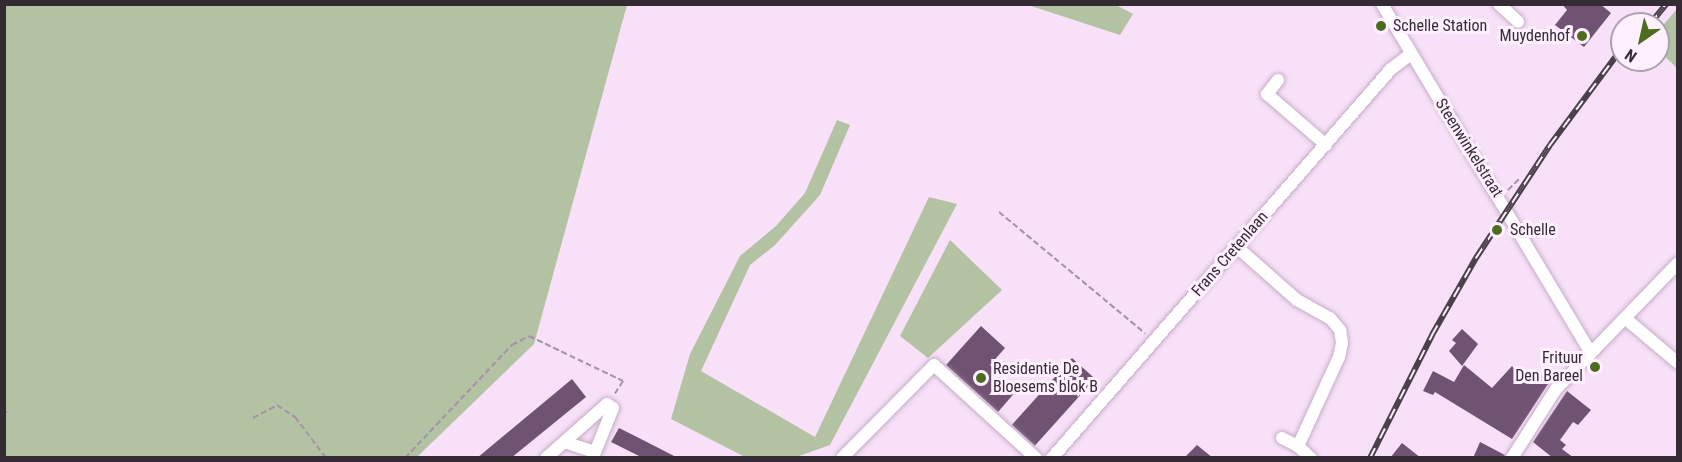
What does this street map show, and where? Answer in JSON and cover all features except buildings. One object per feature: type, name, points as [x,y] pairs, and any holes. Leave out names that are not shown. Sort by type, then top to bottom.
[{"type":"street","name":"Steenwinkelstraat","points":[[1382,4],[1591,353]]},
{"type":"street","points":[[1499,4],[1518,22]]},
{"type":"street","name":"Frans Cretenlaan","points":[[1052,458],[1391,69],[1411,54]]},
{"type":"street","points":[[1278,80],[1267,94],[1326,145]]},
{"type":"street","points":[[1237,247],[1297,300],[1330,318],[1340,330],[1342,343],[1339,357],[1298,446]]},
{"type":"street","points":[[1512,458],[1556,389],[1626,319],[1677,263]]},
{"type":"street","points":[[1626,319],[1677,363]]},
{"type":"street","points":[[842,458],[934,365],[1036,458]]},
{"type":"street","points":[[546,458],[607,404],[613,408],[600,455],[565,442]]},
{"type":"street","points":[[1282,438],[1298,446],[1311,458]]},
{"type":"path","points":[[1500,198],[1520,178]]},
{"type":"path","points":[[999,212],[1154,341]]},
{"type":"path","points":[[405,458],[512,345],[529,336],[623,381],[607,404]]},
{"type":"path","points":[[253,418],[277,405],[295,417],[326,458]]},
{"type":"green space","points":[[4,5],[627,5],[534,344],[417,457],[5,457]]},
{"type":"green space","points":[[1028,5],[1116,5],[1133,14],[1120,35]]},
{"type":"green space","points":[[1677,9],[1677,68],[1670,61],[1670,17]]},
{"type":"green space","points":[[837,120],[850,125],[820,195],[775,245],[750,265],[701,371],[815,437],[929,197],[957,204],[830,445],[796,457],[745,457],[671,419],[690,354],[740,256],[776,226],[805,193]]},
{"type":"green space","points":[[950,240],[1002,290],[928,358],[900,336]]},
{"type":"railway","points":[[1660,12],[1666,4]]},
{"type":"railway","points":[[1370,458],[1432,335],[1476,258],[1550,145],[1610,64]]},
{"type":"place","name":"Schelle Station","points":[[1381,26]]},
{"type":"place","name":"Muydenhof","points":[[1582,36]]},
{"type":"place","name":"Schelle","points":[[1497,230]]},
{"type":"place","name":"Frituur Den Bareel","points":[[1595,367]]},
{"type":"place","name":"Residentie De Bloesems blok B","points":[[981,378]]}]
